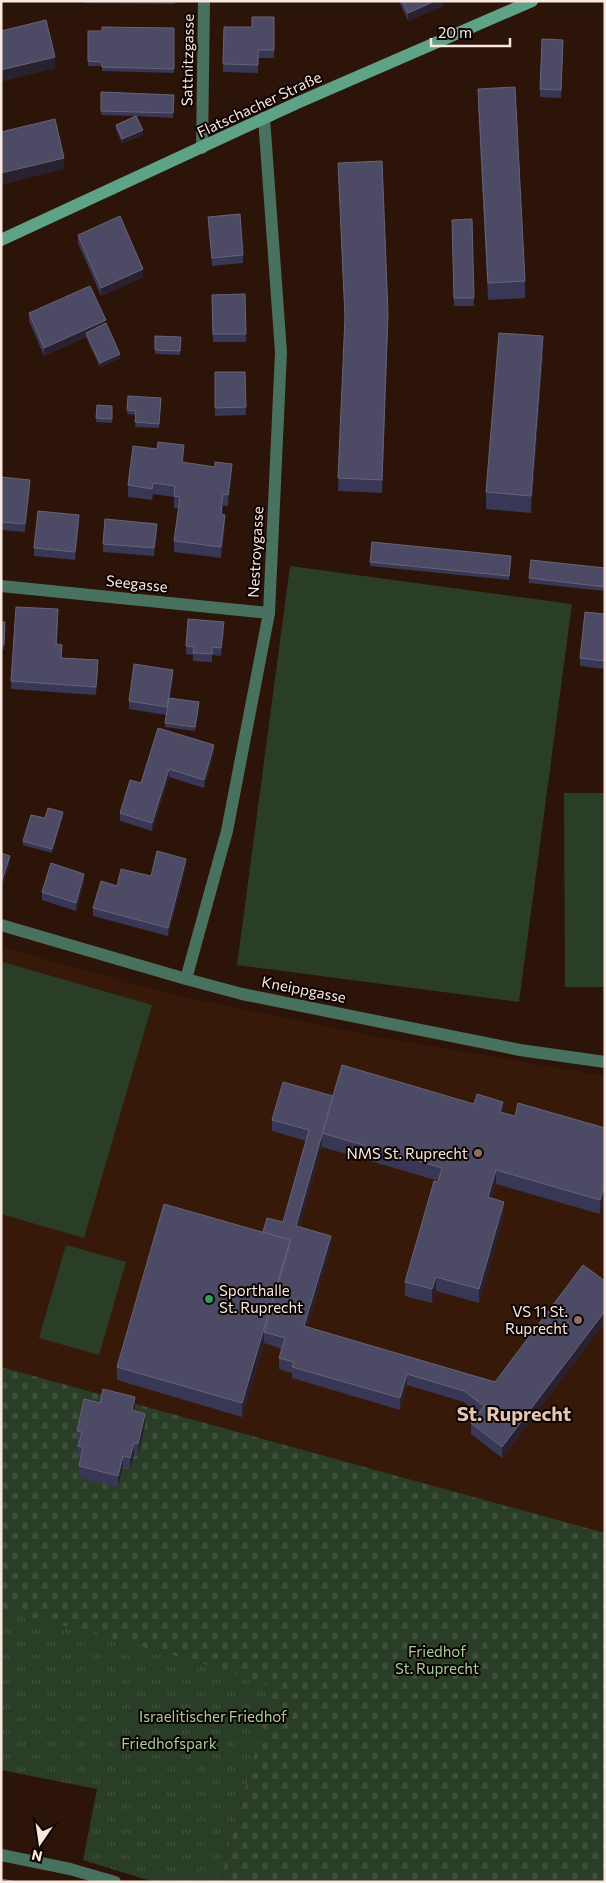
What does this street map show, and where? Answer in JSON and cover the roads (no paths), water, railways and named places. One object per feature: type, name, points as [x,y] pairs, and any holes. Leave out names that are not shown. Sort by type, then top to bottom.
[{"type":"street","name":"Sattnitzgasse","points":[[202,148],[204,1]]},
{"type":"street","name":"Flatschacher Straße","points":[[1,240],[264,118],[532,1]]},
{"type":"street","name":"Nestroygasse","points":[[186,979],[227,830],[269,613],[281,352],[264,118]]},
{"type":"street","name":"Seegasse","points":[[1,586],[269,613]]},
{"type":"street","name":"Kneippgasse","points":[[1,925],[242,994],[520,1050],[605,1062]]},
{"type":"street","points":[[1,1855],[70,1869],[115,1882]]},
{"type":"place","name":"NMS St. Ruprecht","points":[[478,1153]]},
{"type":"place","name":"Sporthalle St. Ruprecht","points":[[209,1299]]},
{"type":"place","name":"VS 11 St. Ruprecht","points":[[578,1320]]},
{"type":"district","name":"St. Ruprecht","points":[[514,1413]]},
{"type":"park label","name":"Friedhof St. Ruprecht","points":[[437,1660]]},
{"type":"park label","name":"Israelitischer Friedhof","points":[[213,1716]]},
{"type":"park label","name":"Friedhofspark","points":[[169,1743]]}]
